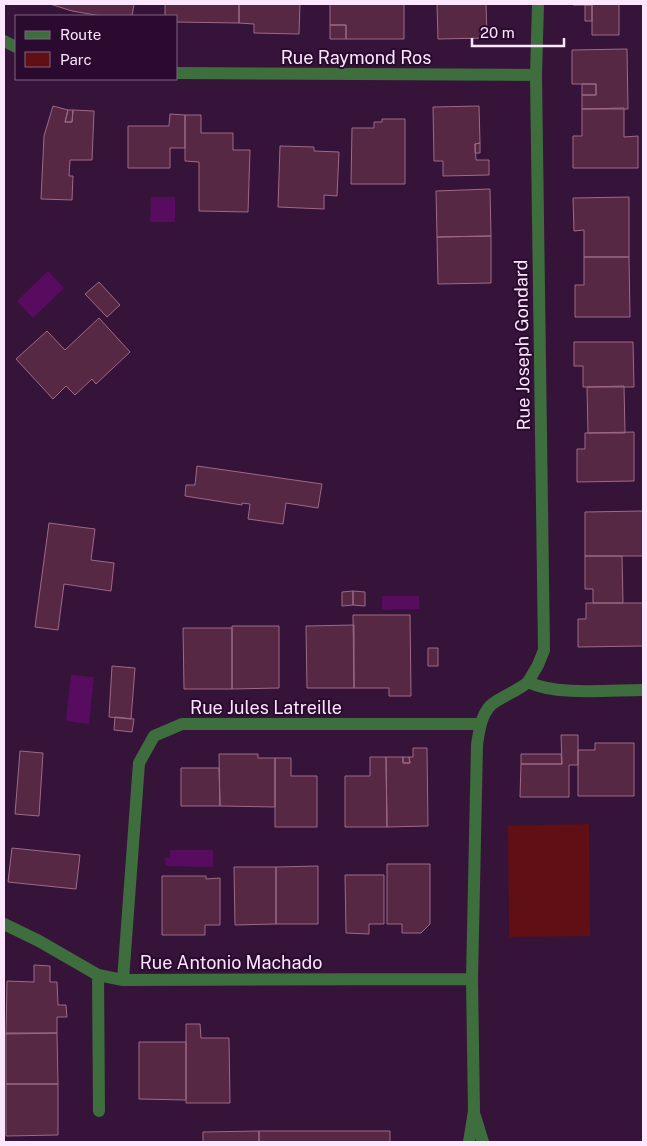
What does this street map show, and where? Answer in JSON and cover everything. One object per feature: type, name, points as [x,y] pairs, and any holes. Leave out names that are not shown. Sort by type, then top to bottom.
[{"type":"street","name":"Rue Joseph Gondard","points":[[528,682],[544,650],[536,75],[538,4]]},
{"type":"street","points":[[4,40],[15,46]]},
{"type":"street","name":"Rue Raymond Ros","points":[[178,73],[536,75]]},
{"type":"street","points":[[469,1142],[474,1111],[472,979],[476,745],[480,724],[492,705],[528,682],[539,687],[574,690],[643,690]]},
{"type":"street","name":"Rue Jules Latreille","points":[[123,980],[139,763],[154,736],[182,724],[480,724]]},
{"type":"street","name":"Rue Antonio Machado","points":[[4,924],[39,940],[98,975],[123,980],[472,979]]},
{"type":"street","points":[[98,975],[99,1111]]},
{"type":"street","points":[[474,1111],[482,1142]]},
{"type":"green space","points":[[589,824],[590,936],[509,937],[508,826]]},
{"type":"shaded area","points":[[151,197],[175,197],[175,222],[150,222]]},
{"type":"shaded area","points":[[48,271],[64,288],[33,318],[17,301]]},
{"type":"shaded area","points":[[382,596],[419,596],[419,609],[382,610]]},
{"type":"shaded area","points":[[71,675],[94,677],[89,724],[66,721]]},
{"type":"shaded area","points":[[170,850],[213,850],[213,867],[166,866],[165,858],[170,858]]},
{"type":"building","points":[[50,4],[134,4],[132,15],[95,15],[72,11]]},
{"type":"building","points":[[165,4],[239,4],[239,23],[178,22],[178,15],[165,15]]},
{"type":"building","points":[[239,4],[300,4],[299,34],[254,33],[254,24],[239,23]]},
{"type":"building","points":[[330,4],[404,4],[404,39],[346,39],[346,25],[330,25]]},
{"type":"building","points":[[437,4],[486,4],[487,38],[438,39]]},
{"type":"building","points":[[573,4],[619,4],[619,35],[592,35],[592,5]]},
{"type":"building","points":[[585,5],[592,5],[592,21],[585,21]]},
{"type":"building","points":[[330,25],[346,25],[346,39],[330,39]]},
{"type":"building","points":[[627,49],[628,109],[582,109],[582,95],[596,95],[596,84],[572,84],[572,50]]},
{"type":"building","points":[[582,84],[596,84],[596,95],[582,95]]},
{"type":"building","points":[[53,106],[68,110],[65,122],[72,122],[73,110],[94,111],[92,160],[70,160],[69,176],[73,176],[72,200],[41,199],[44,136]]},
{"type":"building","points":[[479,106],[480,143],[475,144],[476,160],[489,160],[489,175],[443,176],[443,161],[434,161],[433,107]]},
{"type":"building","points":[[624,108],[624,137],[638,136],[638,168],[573,168],[573,136],[582,136],[582,109]]},
{"type":"building","points":[[68,110],[73,110],[72,122],[65,122]]},
{"type":"building","points":[[170,114],[185,115],[185,148],[170,148],[170,168],[128,168],[128,126],[169,126]]},
{"type":"building","points":[[185,115],[201,115],[201,133],[233,133],[233,150],[250,150],[248,212],[199,211],[199,162],[185,161]]},
{"type":"building","points":[[382,119],[405,119],[405,184],[351,184],[352,128],[374,128],[374,122],[382,122]]},
{"type":"building","points":[[480,143],[480,153],[475,153],[475,144]]},
{"type":"building","points":[[280,146],[314,147],[314,151],[339,152],[337,196],[324,195],[324,209],[278,207]]},
{"type":"building","points":[[490,189],[491,236],[437,237],[436,191]]},
{"type":"building","points":[[629,197],[629,257],[584,257],[584,230],[574,231],[573,198]]},
{"type":"building","points":[[491,236],[491,283],[438,284],[437,237]]},
{"type":"building","points":[[584,257],[629,257],[630,317],[575,317],[575,285],[584,285]]},
{"type":"building","points":[[99,282],[120,305],[107,317],[85,294]]},
{"type":"building","points":[[99,318],[130,352],[96,384],[92,379],[75,395],[66,386],[53,399],[16,359],[47,331],[65,350]]},
{"type":"building","points":[[574,342],[633,342],[634,387],[583,387],[583,366],[574,366]]},
{"type":"building","points":[[624,386],[625,433],[588,433],[587,387]]},
{"type":"building","points":[[634,432],[634,481],[577,482],[577,449],[585,449],[585,433]]},
{"type":"building","points":[[197,466],[322,484],[318,508],[286,503],[283,524],[248,519],[250,504],[242,503],[242,505],[185,496],[186,485],[195,485]]},
{"type":"building","points":[[643,511],[643,556],[585,556],[585,512]]},
{"type":"building","points":[[49,523],[95,529],[91,560],[114,563],[111,591],[64,584],[58,630],[35,627]]},
{"type":"building","points":[[585,556],[622,556],[623,603],[593,603],[593,589],[585,589]]},
{"type":"building","points":[[353,591],[365,592],[365,606],[353,605]]},
{"type":"building","points":[[353,591],[353,605],[342,606],[342,592]]},
{"type":"building","points":[[586,603],[643,603],[643,646],[578,647],[578,619],[586,619]]},
{"type":"building","points":[[353,615],[410,615],[411,696],[389,696],[389,688],[354,688]]},
{"type":"building","points":[[354,625],[354,688],[307,688],[306,626]]},
{"type":"building","points":[[232,626],[279,626],[279,688],[232,689]]},
{"type":"building","points":[[183,628],[232,628],[232,689],[184,689]]},
{"type":"building","points":[[428,648],[438,648],[438,666],[428,666]]},
{"type":"building","points":[[112,666],[135,668],[131,719],[109,717]]},
{"type":"building","points":[[115,717],[134,719],[132,732],[114,730]]},
{"type":"building","points":[[561,735],[578,735],[578,765],[569,765],[569,797],[520,797],[521,764],[562,764]]},
{"type":"building","points":[[595,743],[634,743],[634,796],[578,796],[578,750],[595,750]]},
{"type":"building","points":[[413,748],[427,748],[428,826],[387,827],[386,757],[403,757],[403,763],[410,763],[409,757],[413,757]]},
{"type":"building","points":[[20,751],[43,753],[39,816],[15,814]]},
{"type":"building","points":[[219,754],[258,754],[258,758],[275,758],[275,807],[220,806]]},
{"type":"building","points":[[521,754],[561,754],[562,764],[521,764]]},
{"type":"building","points":[[370,757],[386,757],[387,827],[345,827],[345,776],[370,776]]},
{"type":"building","points":[[403,757],[409,757],[410,763],[403,763]]},
{"type":"building","points":[[275,758],[291,758],[291,776],[317,776],[317,827],[275,827]]},
{"type":"building","points":[[181,768],[219,768],[220,806],[181,806]]},
{"type":"building","points":[[12,848],[80,855],[76,889],[8,882]]},
{"type":"building","points":[[387,864],[430,864],[430,924],[421,933],[402,933],[402,924],[387,924]]},
{"type":"building","points":[[318,866],[318,924],[276,924],[276,867]]},
{"type":"building","points":[[234,867],[276,867],[276,924],[235,925]]},
{"type":"building","points":[[345,875],[384,875],[384,924],[369,924],[369,934],[346,933]]},
{"type":"building","points":[[162,876],[206,876],[206,879],[220,878],[220,925],[205,925],[205,935],[162,935]]},
{"type":"building","points":[[34,965],[50,966],[50,982],[57,982],[58,1005],[66,1005],[67,1017],[57,1017],[57,1033],[6,1034],[7,981],[34,982]]},
{"type":"building","points":[[186,1024],[200,1024],[201,1038],[229,1038],[230,1103],[186,1103]]},
{"type":"building","points":[[6,1033],[57,1033],[58,1084],[6,1084]]},
{"type":"building","points":[[139,1042],[186,1042],[186,1100],[139,1099]]},
{"type":"building","points":[[6,1084],[58,1084],[58,1135],[6,1136]]},
{"type":"building","points":[[259,1131],[390,1131],[390,1142],[259,1142]]},
{"type":"building","points":[[259,1131],[259,1142],[203,1142],[203,1132]]}]
